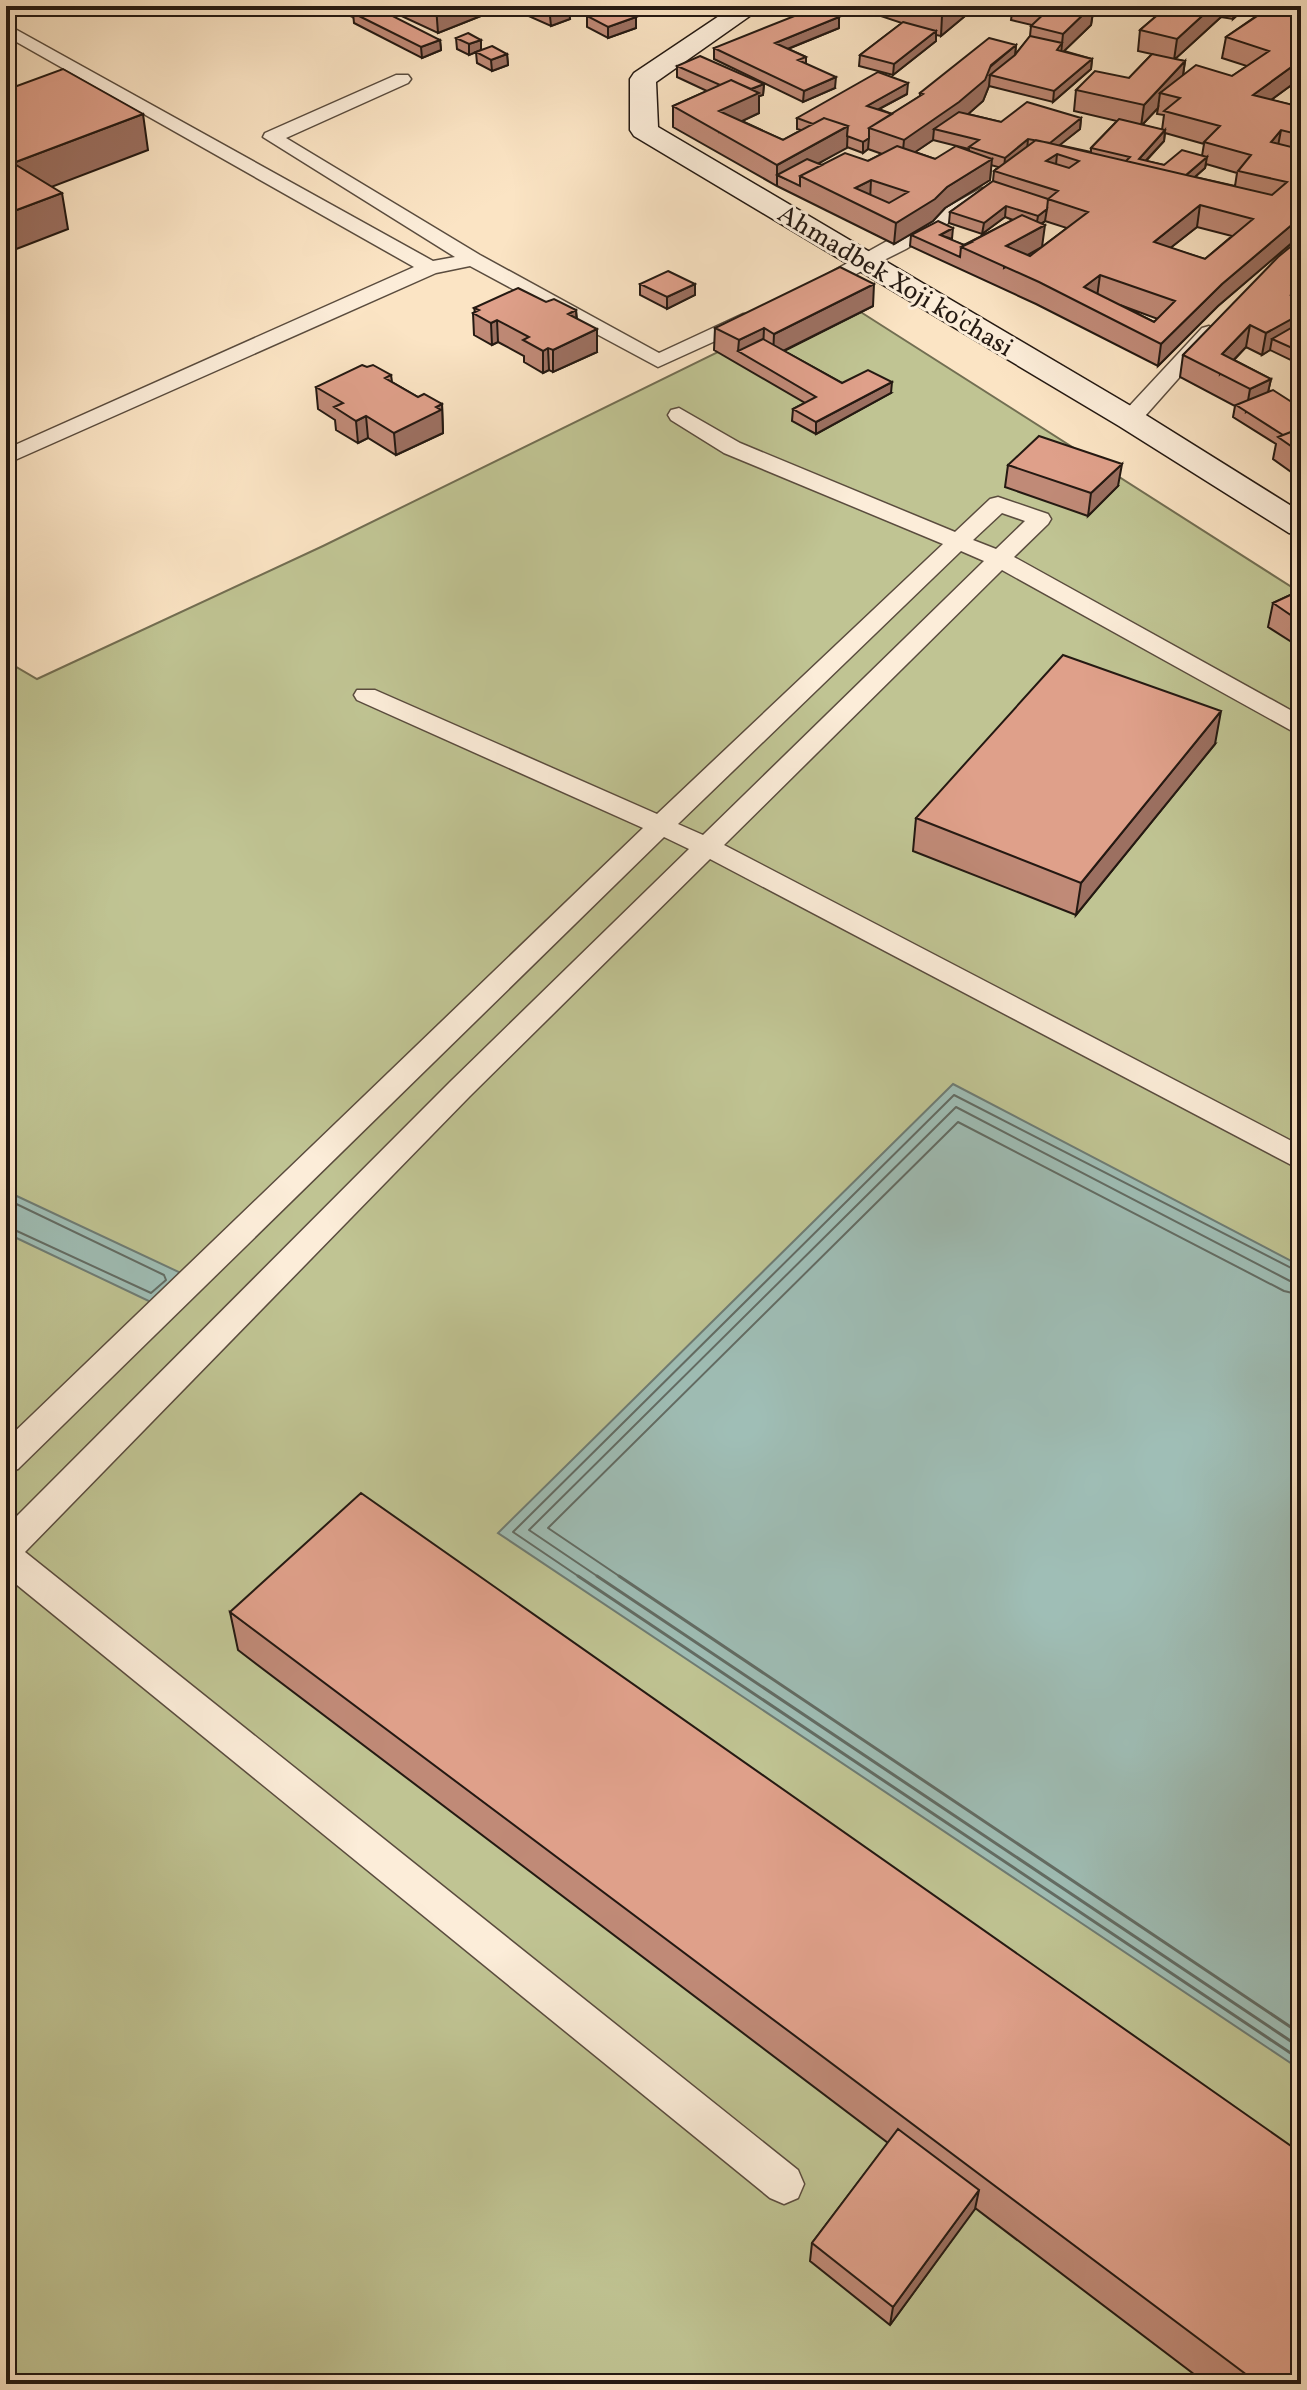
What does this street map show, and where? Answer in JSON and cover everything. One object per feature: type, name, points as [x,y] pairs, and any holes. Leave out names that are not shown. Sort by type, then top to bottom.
[{"type":"street","name":"Ahmadbek Xoji ko'chasi","points":[[751,6],[643,79],[644,130],[1130,419],[1301,526]]},
{"type":"lane","points":[[6,29],[430,268]]},
{"type":"lane","points":[[402,79],[272,137],[473,259],[658,361],[770,309]]},
{"type":"lane","points":[[798,296],[868,263],[946,219],[993,186]]},
{"type":"lane","points":[[6,457],[430,268],[473,259]]},
{"type":"lane","points":[[1130,419],[1220,320]]},
{"type":"lane","points":[[679,415],[732,448],[1000,559],[1301,726]]},
{"type":"lane","points":[[6,1460],[338,1142],[659,826],[998,504],[1040,519],[449,1100],[6,1549]]},
{"type":"lane","points":[[366,695],[706,846],[1301,1159]]},
{"type":"lane","points":[[6,1556],[784,2184]]},
{"type":"green space","points":[[834,295],[1301,593],[1301,2384],[6,2384],[6,661],[37,679],[323,546]]},
{"type":"water","points":[[953,1084],[1301,1266],[1301,2070],[498,1533]]},
{"type":"water","points":[[6,1191],[183,1274],[155,1304],[6,1233]]},
{"type":"building","points":[[371,6],[440,40],[421,47],[353,13]]},
{"type":"building","points":[[529,6],[565,6],[569,8],[550,16]]},
{"type":"building","points":[[614,6],[636,17],[608,27],[587,16]]},
{"type":"building","points":[[913,6],[954,6],[942,16]]},
{"type":"building","points":[[1040,6],[1092,6],[1063,34],[1031,26],[1050,8]]},
{"type":"building","points":[[1168,6],[1213,6],[1177,39],[1140,30]]},
{"type":"building","points":[[1272,6],[1301,14],[1301,60],[1253,95],[1301,107],[1301,135],[1301,217],[1222,284],[1161,344],[1039,282],[961,247],[1022,215],[1045,225],[1006,246],[1030,256],[1088,212],[1048,199],[1058,191],[994,171],[1036,140],[1272,195],[1287,182],[1238,171],[1251,155],[1204,142],[1220,126],[1164,111],[1180,98],[1160,93],[1196,65],[1232,76],[1269,51],[1226,37]],"holes":[[[1281,130],[1301,135],[1291,147],[1271,142]],[[1057,154],[1079,161],[1069,168],[1046,161]],[[1200,205],[1253,219],[1205,259],[1154,242]],[[1100,275],[1175,301],[1154,322],[1084,287]]]},
{"type":"building","points":[[817,7],[839,17],[775,43],[806,57],[798,60],[836,77],[804,91],[714,48]]},
{"type":"building","points":[[903,22],[936,31],[894,64],[860,55]]},
{"type":"building","points":[[468,33],[481,40],[469,44],[456,38]]},
{"type":"building","points":[[1030,36],[1062,43],[1057,50],[1092,59],[1054,91],[990,75],[1015,55]]},
{"type":"building","points":[[989,38],[1016,45],[991,65],[985,80],[959,102],[904,140],[869,128],[923,94],[920,93]]},
{"type":"building","points":[[492,46],[507,54],[491,60],[476,52]]},
{"type":"building","points":[[1152,54],[1185,61],[1144,105],[1076,90],[1095,71],[1129,78]]},
{"type":"building","points":[[700,56],[764,84],[751,89],[731,80],[720,85],[677,66]]},
{"type":"building","points":[[63,69],[143,114],[13,163],[62,193],[6,214],[6,90]]},
{"type":"building","points":[[878,72],[908,83],[867,106],[892,114],[869,128],[869,138],[863,142],[847,136],[848,126],[824,118],[813,124],[797,118]]},
{"type":"building","points":[[731,80],[759,93],[719,111],[783,140],[824,118],[848,126],[777,165],[673,106]]},
{"type":"building","points":[[1027,102],[1081,118],[1050,143],[1028,139],[1005,158],[969,147],[979,140],[934,129],[959,112],[1001,122]]},
{"type":"building","points":[[1119,119],[1165,130],[1139,159],[1164,165],[1182,150],[1207,157],[1186,175],[1126,161],[1130,157],[1091,148]]},
{"type":"building","points":[[897,146],[935,159],[956,146],[992,159],[896,223],[800,176],[845,153],[868,161]],"holes":[[[871,180],[908,192],[889,203],[855,188]]]},
{"type":"building","points":[[807,159],[822,165],[800,176],[800,186],[777,175]]},
{"type":"building","points":[[993,181],[1048,199],[1047,209],[1038,216],[1006,206],[984,223],[950,212]]},
{"type":"building","points":[[938,221],[953,228],[940,235],[964,245],[974,241],[961,247],[960,257],[911,235]]},
{"type":"building","points":[[1301,238],[1301,287],[1291,295],[1301,300],[1301,314],[1266,333],[1250,325],[1222,354],[1271,379],[1250,389],[1183,355],[1278,257]]},
{"type":"building","points":[[840,267],[874,284],[774,334],[764,328],[739,340],[715,328]]},
{"type":"building","points":[[668,271],[695,284],[667,297],[640,284]]},
{"type":"building","points":[[518,288],[546,302],[554,299],[576,310],[568,314],[597,329],[553,350],[548,348],[543,351],[523,340],[529,337],[497,320],[491,323],[473,313],[479,310],[474,308]]},
{"type":"building","points":[[1301,325],[1301,352],[1272,339]]},
{"type":"building","points":[[763,339],[842,383],[868,370],[892,382],[816,422],[793,409],[816,397],[738,351]]},
{"type":"building","points":[[362,365],[373,365],[391,375],[385,378],[418,397],[424,394],[442,404],[436,407],[441,410],[394,433],[366,416],[356,421],[334,407],[343,403],[316,387]]},
{"type":"building","points":[[1273,390],[1301,408],[1301,428],[1283,435],[1236,405]]},
{"type":"building","points":[[1301,428],[1301,453],[1278,437]]},
{"type":"building","points":[[1039,436],[1122,464],[1091,493],[1008,465]]},
{"type":"building","points":[[1301,590],[1301,622],[1273,603]]},
{"type":"building","points":[[1063,655],[1221,711],[1081,883],[916,818]]},
{"type":"building","points":[[361,1493],[1301,2153],[1301,2384],[1259,2384],[230,1612]]},
{"type":"building","points":[[898,2129],[979,2190],[893,2307],[812,2243]]}]
